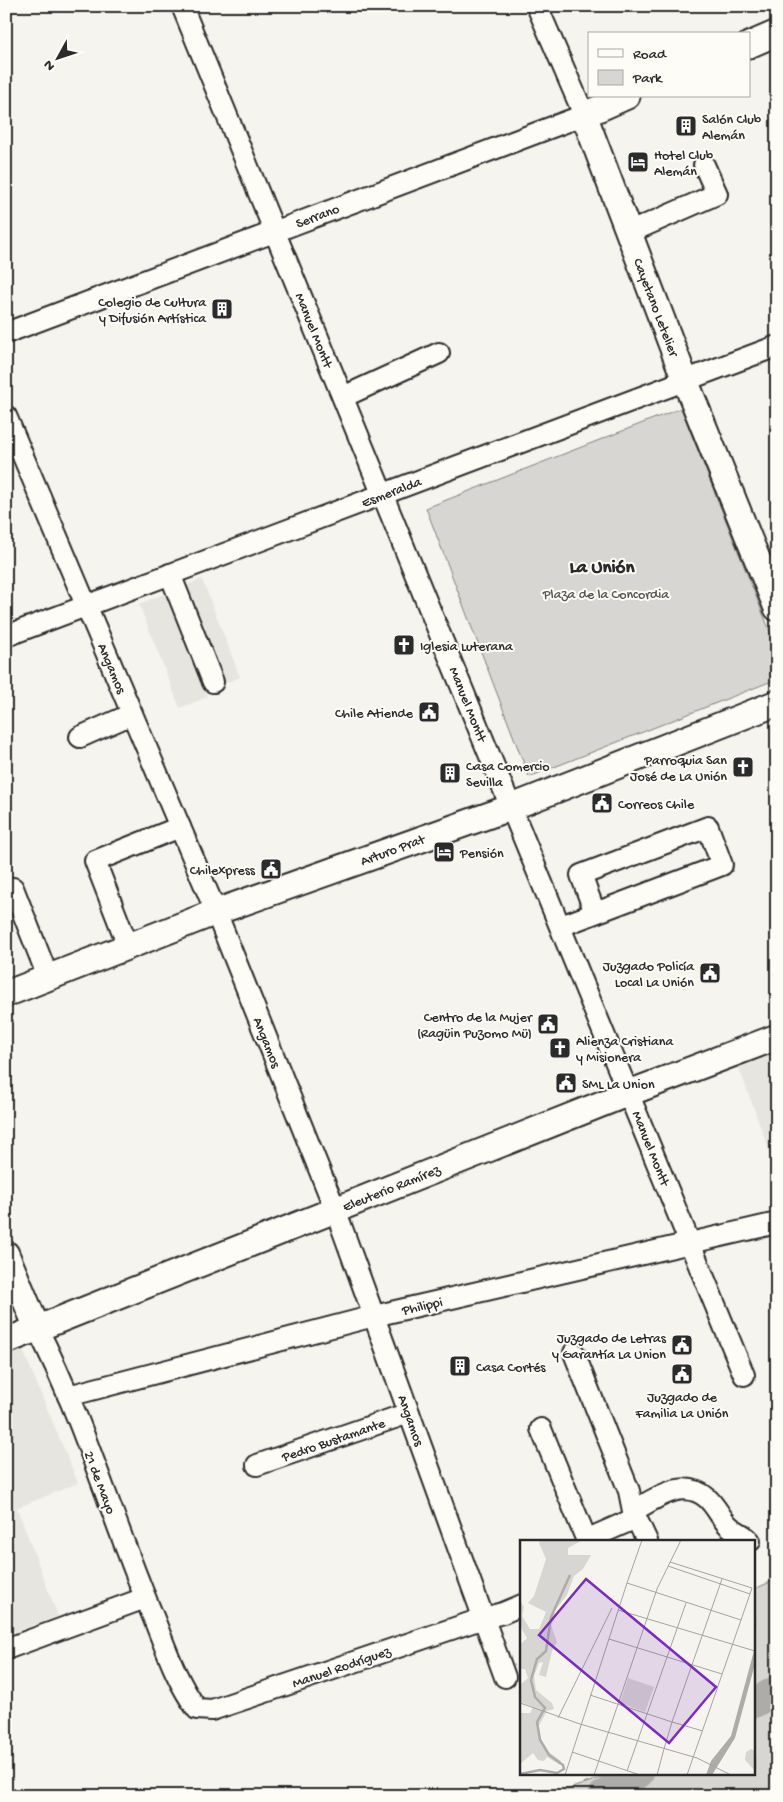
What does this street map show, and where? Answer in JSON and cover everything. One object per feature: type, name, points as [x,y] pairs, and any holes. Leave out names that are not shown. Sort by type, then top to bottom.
[{"type":"main road","points":[[750,45],[777,33]]},
{"type":"main road","name":"Serrano","points":[[584,115],[622,98]]},
{"type":"main road","name":"Cayetano Letelier","points":[[584,115],[684,380],[777,608]]},
{"type":"main road","name":"Arturo Prat","points":[[6,994],[216,912],[512,807],[777,703]]},
{"type":"main road","name":"Eleuterio Ramírez","points":[[6,1341],[629,1093],[777,1037]]},
{"type":"main road","name":"21 de Mayo","points":[[6,1254],[37,1328]]},
{"type":"street","name":"Manuel Montt","points":[[182,6],[744,1375]]},
{"type":"street","name":"Cayetano Letelier","points":[[537,6],[584,115]]},
{"type":"street","name":"Serrano","points":[[6,333],[584,115]]},
{"type":"street","points":[[628,233],[717,194],[704,165]]},
{"type":"street","name":"Esmeralda","points":[[6,636],[777,346]]},
{"type":"street","points":[[343,397],[439,353]]},
{"type":"street","name":"Angamos","points":[[6,416],[216,912],[335,1209],[506,1677]]},
{"type":"street","points":[[170,574],[212,682]]},
{"type":"street","points":[[80,737],[132,714]]},
{"type":"street","points":[[128,946],[95,861],[180,827]]},
{"type":"street","points":[[561,926],[722,865],[708,827],[581,875],[595,913]]},
{"type":"street","points":[[14,888],[48,977]]},
{"type":"street","name":"Philippi","points":[[68,1396],[374,1316],[777,1223]]},
{"type":"street","name":"21 de Mayo","points":[[37,1328],[68,1396],[145,1598],[185,1693],[197,1709]]},
{"type":"street","points":[[574,1354],[646,1540]]},
{"type":"street","name":"Pedro Bustamante","points":[[257,1466],[409,1413]]},
{"type":"street","points":[[541,1429],[587,1540],[635,1514],[670,1491],[684,1489],[706,1497],[730,1527],[742,1534],[747,1540]]},
{"type":"street","points":[[6,1649],[145,1598]]},
{"type":"street","name":"Manuel Rodríguez","points":[[197,1709],[212,1710],[520,1606]]},
{"type":"shaded area","points":[[202,579],[240,677],[205,691],[207,697],[180,708],[139,604]]},
{"type":"shaded area","points":[[777,1053],[777,1172],[739,1068]]},
{"type":"shaded area","points":[[22,1348],[78,1483],[17,1508],[58,1616],[6,1635],[6,1354]]},
{"type":"green space","name":"Plaza de la Concordia","points":[[681,408],[777,649],[777,679],[529,777],[426,508]]},
{"type":"green space","points":[[773,1581],[777,1582],[777,1796],[526,1796],[563,1791],[612,1774],[756,1774],[756,1588]]},
{"type":"waterway","points":[[756,1702],[777,1690]]},
{"type":"waterway","points":[[603,1796],[637,1774]]},
{"type":"place","name":"Salón Club Alemán","points":[[686,126]]},
{"type":"place","name":"Hotel Club Alemán","points":[[638,162]]},
{"type":"place","name":"Colegio de Cultura y Difusión Artística","points":[[222,309]]},
{"type":"place","name":"Iglesia Luterana","points":[[404,645]]},
{"type":"place","name":"Chile Atiende","points":[[429,712]]},
{"type":"place","name":"Parroquia San José de La Unión","points":[[743,767]]},
{"type":"place","name":"Casa Comercio Sevilla","points":[[450,773]]},
{"type":"place","name":"Correos Chile","points":[[602,803]]},
{"type":"place","name":"Pensión","points":[[444,852]]},
{"type":"place","name":"Chilexpress","points":[[271,869]]},
{"type":"place","name":"Juzgado Policía Local La Unión","points":[[710,973]]},
{"type":"place","name":"Centro de la Mujer (Ragüin Puzomo Mü)","points":[[548,1024]]},
{"type":"place","name":"Alienza Cristiana y Misionera","points":[[560,1048]]},
{"type":"place","name":"SML La Union","points":[[566,1083]]},
{"type":"place","name":"Juzgado de Letras y Garantía La Union","points":[[682,1345]]},
{"type":"place","name":"Casa Cortés","points":[[460,1366]]},
{"type":"place","name":"Juzgado de Familia La Unión","points":[[682,1374]]},
{"type":"district","name":"La Unión","points":[[602,565]]}]
